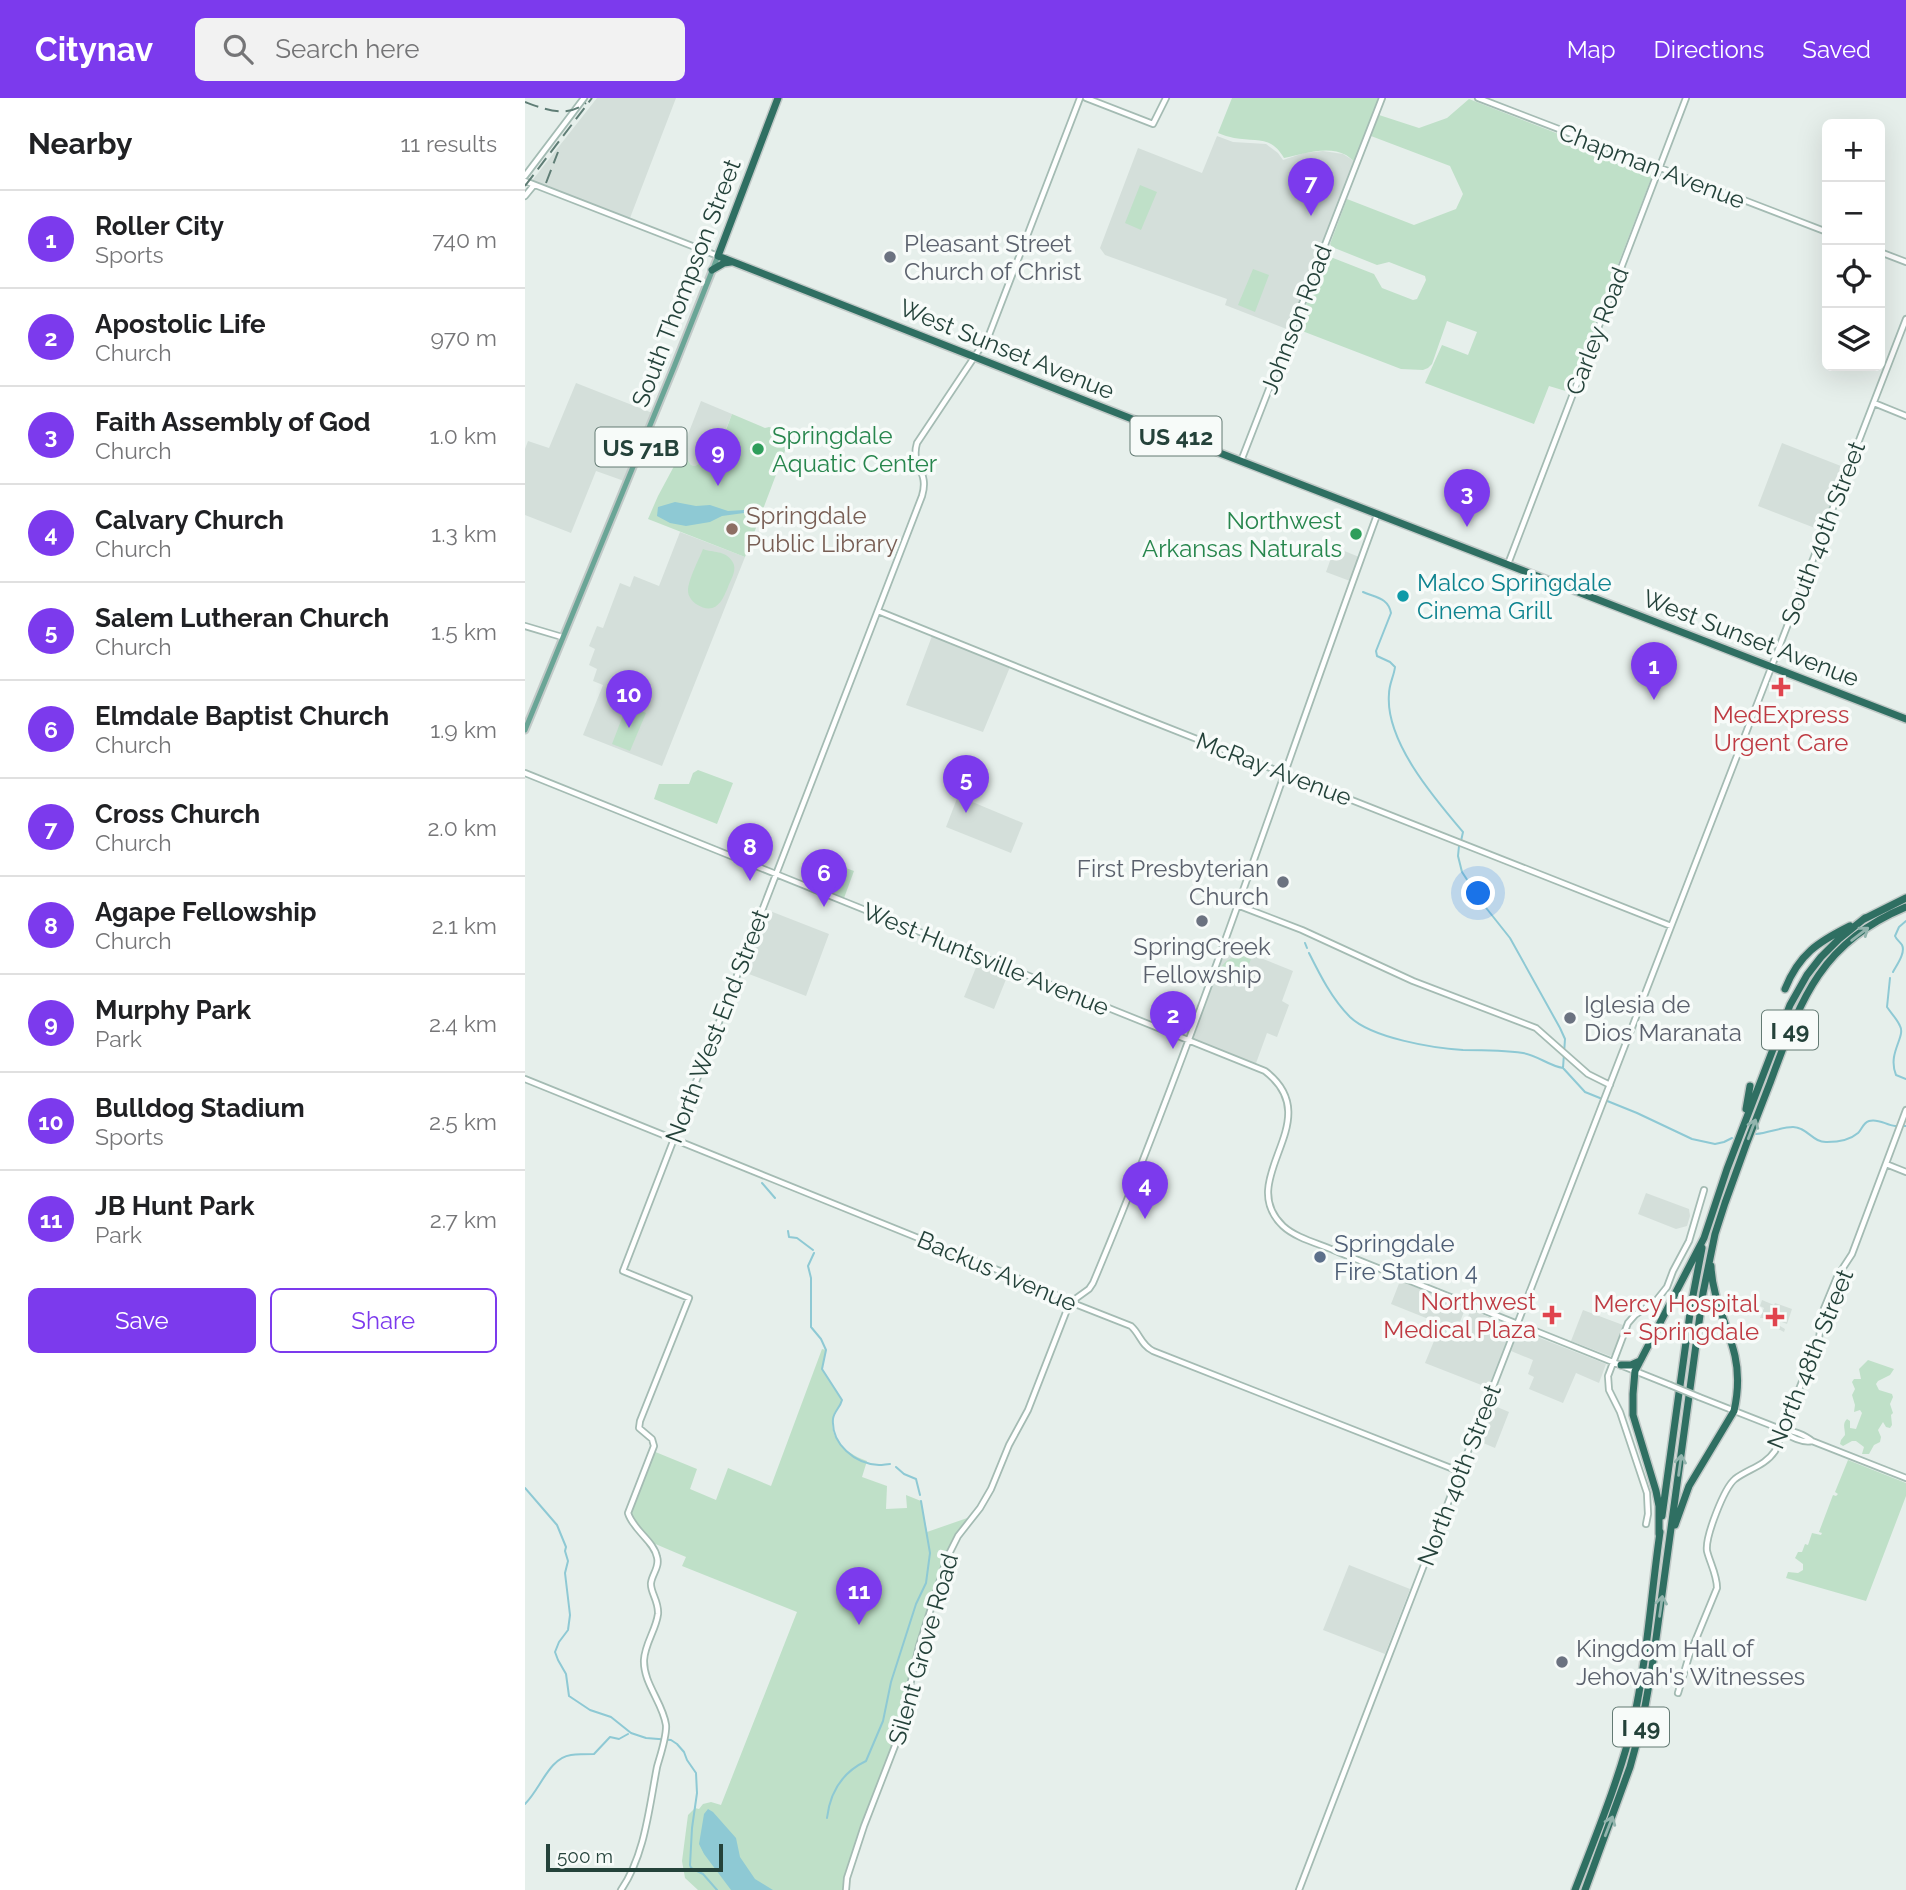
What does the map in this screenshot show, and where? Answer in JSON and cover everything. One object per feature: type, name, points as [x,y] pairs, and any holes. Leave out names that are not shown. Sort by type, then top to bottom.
[{"type":"highway","name":"South Thompson Street","points":[[718,256],[778,98]]},
{"type":"highway","name":"West Sunset Avenue","points":[[718,256],[1906,719]]},
{"type":"highway","points":[[712,270],[734,262]]},
{"type":"highway","name":"I 49","points":[[1575,1890],[1617,1778],[1633,1723],[1644,1662],[1691,1306],[1704,1238],[1786,1014],[1801,985],[1829,948],[1865,918],[1906,898]]},
{"type":"highway","name":"I 49","points":[[1584,1890],[1621,1794],[1638,1737],[1649,1686],[1703,1293],[1720,1217],[1793,1021],[1806,993],[1844,946],[1870,926],[1906,907]]},
{"type":"highway","points":[[1785,989],[1796,966],[1810,950],[1865,918]]},
{"type":"highway","points":[[1744,1126],[1750,1086]]},
{"type":"highway","points":[[1659,1534],[1660,1515],[1656,1490],[1633,1415],[1635,1371],[1704,1238]]},
{"type":"highway","points":[[1667,1557],[1685,1494],[1734,1411],[1737,1366],[1713,1286],[1712,1248]]},
{"type":"highway","points":[[1621,1366],[1640,1360]]},
{"type":"main road","name":"South Thompson Street","points":[[562,637],[718,256]]},
{"type":"main road","name":"US 71B","points":[[525,730],[562,637]]},
{"type":"street","points":[[525,179],[584,98]]},
{"type":"street","name":"North West End Street","points":[[634,1276],[623,1271],[925,488],[924,477],[915,457],[917,443],[989,334],[1080,98]]},
{"type":"street","points":[[1086,98],[1153,124],[1166,98]]},
{"type":"street","name":"Johnson Road","points":[[1241,461],[1382,98]]},
{"type":"street","name":"Chapman Avenue","points":[[1478,98],[1822,230]]},
{"type":"street","name":"Carley Road","points":[[1507,565],[1686,98]]},
{"type":"street","name":"West Sunset Avenue","points":[[525,179],[534,185],[718,256]]},
{"type":"street","points":[[525,196],[534,185]]},
{"type":"street","points":[[1885,255],[1906,262]]},
{"type":"street","name":"South 40th Street","points":[[1619,1061],[1906,319]]},
{"type":"street","points":[[1874,403],[1906,416]]},
{"type":"street","points":[[1088,1310],[1080,1302],[1080,1298],[1093,1283],[1099,1269],[1188,1040],[1377,514]]},
{"type":"street","name":"McRay Avenue","points":[[878,611],[1671,926]]},
{"type":"street","points":[[525,626],[562,637]]},
{"type":"street","name":"West Huntsville Avenue","points":[[525,773],[1265,1071],[1283,1091],[1289,1107],[1288,1126],[1268,1184],[1271,1204],[1285,1227],[1299,1236],[1518,1324]]},
{"type":"street","points":[[1237,905],[1302,930],[1379,966],[1536,1028],[1592,1077],[1610,1085]]},
{"type":"street","name":"North 40th Street","points":[[1300,1890],[1619,1061]]},
{"type":"street","name":"Backus Avenue","points":[[525,1079],[1131,1326],[1145,1346],[1153,1351],[1461,1472]]},
{"type":"street","name":"North 48th Street","points":[[1678,1693],[1689,1657],[1716,1592],[1717,1579],[1707,1542],[1726,1490],[1736,1478],[1772,1456],[1819,1338],[1823,1311],[1835,1282],[1852,1254],[1906,1111]]},
{"type":"street","points":[[1886,1164],[1906,1172]]},
{"type":"street","points":[[1646,1524],[1647,1493],[1609,1390],[1608,1376],[1628,1323],[1661,1297],[1667,1287],[1689,1241],[1704,1191]]},
{"type":"street","points":[[621,1890],[630,1875],[643,1838],[665,1735],[665,1723],[644,1669],[645,1653],[658,1612],[657,1599],[651,1585],[658,1558],[632,1523],[628,1513],[654,1446],[654,1442],[639,1428],[643,1413],[689,1298],[634,1276],[628,1270],[627,1261]]},
{"type":"street","points":[[1070,1303],[1084,1293]]},
{"type":"street","name":"Silent Grove Road","points":[[846,1890],[847,1878],[864,1826],[898,1738],[919,1646],[947,1558],[958,1535],[980,1508],[991,1489],[1009,1445],[1028,1410],[1070,1303]]},
{"type":"street","points":[[1518,1324],[1783,1430],[1787,1434],[1812,1441],[1906,1478]]},
{"type":"shaded area","points":[[597,98],[676,98],[630,218],[531,182]]},
{"type":"shaded area","points":[[1217,136],[1233,142],[1266,144],[1283,160],[1304,153],[1323,151],[1343,154],[1354,161],[1289,330],[1225,305],[1227,299],[1105,255],[1100,248],[1138,148],[1202,173]]},
{"type":"shaded area","points":[[576,383],[655,414],[627,482],[596,471],[571,533],[525,515],[525,449],[528,441],[549,448]]},
{"type":"shaded area","points":[[701,401],[732,414],[718,449],[695,466],[680,455]]},
{"type":"shaded area","points":[[1782,443],[1846,468],[1820,530],[1758,506]]},
{"type":"shaded area","points":[[680,532],[745,557],[662,766],[583,735],[603,685],[593,681],[597,669],[589,665],[595,649],[589,646],[597,626],[603,628],[620,583],[630,587],[634,576],[659,586]]},
{"type":"shaded area","points":[[1335,547],[1359,557],[1350,581],[1326,572]]},
{"type":"shaded area","points":[[932,636],[1010,667],[983,732],[906,705]]},
{"type":"shaded area","points":[[958,796],[1023,823],[1011,853],[946,827]]},
{"type":"shaded area","points":[[765,909],[829,934],[806,996],[741,971]]},
{"type":"shaded area","points":[[1223,943],[1293,971],[1282,1001],[1289,1005],[1277,1037],[1267,1033],[1255,1066],[1188,1040]]},
{"type":"shaded area","points":[[979,960],[1009,972],[994,1009],[964,997]]},
{"type":"shaded area","points":[[1646,1193],[1689,1209],[1687,1226],[1676,1229],[1638,1214]]},
{"type":"shaded area","points":[[1400,1281],[1464,1306],[1453,1340],[1457,1341],[1471,1310],[1511,1326],[1512,1330],[1489,1388],[1425,1363],[1441,1324],[1391,1304]]},
{"type":"shaded area","name":"Mercy Hospital - Springdale","points":[[1762,1300],[1792,1309],[1787,1324],[1779,1321],[1777,1324],[1785,1329],[1784,1332],[1773,1326],[1774,1322],[1760,1318],[1764,1308],[1760,1306]]},
{"type":"shaded area","points":[[1583,1310],[1623,1325],[1610,1356],[1571,1341]]},
{"type":"shaded area","points":[[1522,1331],[1606,1364],[1599,1383],[1576,1373],[1563,1403],[1529,1389],[1534,1377],[1528,1374],[1533,1360],[1511,1351],[1518,1333]]},
{"type":"shaded area","points":[[1490,1404],[1509,1412],[1495,1448],[1476,1440]]},
{"type":"shaded area","points":[[1349,1565],[1410,1589],[1385,1654],[1323,1630]]},
{"type":"green space","points":[[1232,98],[1379,98],[1354,161],[1346,155],[1331,151],[1315,151],[1284,158],[1268,143],[1218,133]]},
{"type":"green space","points":[[1469,99],[1654,171],[1569,392],[1549,386],[1534,424],[1425,383],[1442,345],[1468,355],[1477,332],[1447,321],[1432,364],[1423,370],[1401,369],[1297,329],[1324,258],[1328,256],[1374,274],[1382,288],[1413,300],[1417,299],[1426,280],[1425,276],[1389,262],[1377,265],[1330,244],[1347,199],[1414,225],[1456,209],[1463,194],[1450,166],[1371,136],[1379,115],[1419,128],[1447,118]]},
{"type":"green space","points":[[1140,185],[1157,192],[1141,230],[1125,223]]},
{"type":"green space","points":[[1253,269],[1269,275],[1255,312],[1238,305]]},
{"type":"green space","points":[[732,414],[765,428],[791,435],[745,557],[648,519],[680,455],[691,465],[703,462],[715,451]]},
{"type":"green space","points":[[703,549],[726,555],[734,567],[723,598],[717,606],[708,609],[695,603],[689,597],[688,591]]},
{"type":"green space","points":[[627,705],[646,713],[630,751],[612,744]]},
{"type":"green space","points":[[698,770],[733,783],[717,824],[654,799],[659,784],[689,784],[693,773]]},
{"type":"green space","points":[[835,864],[854,871],[844,898],[825,890]]},
{"type":"green space","points":[[1242,956],[1251,959],[1243,979],[1218,973],[1227,961]]},
{"type":"green space","points":[[822,1349],[826,1350],[822,1369],[842,1400],[832,1423],[833,1431],[846,1450],[867,1461],[862,1477],[887,1486],[886,1509],[907,1508],[906,1495],[921,1501],[927,1532],[973,1516],[952,1546],[919,1646],[904,1715],[844,1890],[698,1890],[685,1878],[682,1861],[688,1815],[703,1804],[711,1802],[721,1805],[797,1612],[682,1566],[686,1557],[646,1540],[632,1523],[629,1509],[653,1451],[697,1469],[690,1489],[716,1500],[728,1468],[771,1486]]},
{"type":"green space","points":[[1868,1360],[1894,1369],[1876,1384],[1879,1390],[1892,1394],[1890,1404],[1893,1413],[1890,1428],[1883,1422],[1878,1430],[1880,1442],[1874,1445],[1869,1454],[1862,1454],[1864,1447],[1856,1441],[1843,1446],[1840,1444],[1845,1435],[1845,1421],[1850,1421],[1850,1428],[1856,1429],[1862,1413],[1860,1410],[1854,1412],[1852,1395],[1855,1389],[1852,1382],[1854,1379],[1861,1379],[1859,1369]]},
{"type":"green space","points":[[1848,1460],[1906,1483],[1906,1496],[1866,1601],[1786,1578],[1788,1572],[1798,1573],[1803,1570],[1803,1564],[1795,1558],[1798,1552],[1802,1552],[1805,1544],[1808,1545],[1812,1533],[1821,1535],[1819,1532],[1833,1495],[1838,1494],[1835,1492]]},
{"type":"water","points":[[675,502],[696,506],[710,505],[728,511],[744,510],[744,513],[686,526],[670,523],[657,516],[658,507]]},
{"type":"water","points":[[708,1809],[736,1838],[740,1857],[755,1879],[773,1890],[731,1890],[699,1844],[704,1814]]},
{"type":"waterway","points":[[1363,592],[1385,601],[1390,608],[1391,613],[1376,651],[1377,656],[1395,667],[1389,694],[1395,731],[1426,786],[1463,832],[1461,841]]},
{"type":"waterway","points":[[1459,846],[1458,856],[1462,872],[1510,938],[1565,1039],[1563,1068],[1585,1092],[1692,1139],[1715,1144],[1732,1138]]},
{"type":"waterway","points":[[1893,972],[1903,952],[1902,945],[1895,936],[1906,921]]},
{"type":"waterway","points":[[1305,943],[1307,948]]},
{"type":"waterway","points":[[1309,953],[1344,1010],[1350,1017],[1373,1031],[1403,1041],[1435,1047],[1523,1053],[1563,1068]]},
{"type":"waterway","points":[[1890,978],[1887,1007],[1901,1030],[1894,1067],[1896,1075],[1906,1079]]},
{"type":"waterway","points":[[1756,1134],[1793,1127],[1802,1129],[1822,1142],[1831,1142],[1855,1135],[1869,1121],[1906,1126]]},
{"type":"waterway","points":[[762,1183],[775,1198]]},
{"type":"waterway","points":[[788,1231],[789,1237],[797,1238],[813,1250]]},
{"type":"waterway","points":[[814,1253],[808,1266],[811,1278],[811,1327],[826,1350],[822,1369],[842,1400],[833,1419],[836,1437],[853,1457],[870,1464],[890,1464]]},
{"type":"waterway","points":[[896,1467],[916,1479],[920,1495]]},
{"type":"waterway","points":[[525,1488],[557,1525],[566,1547],[568,1561],[565,1573],[570,1615],[568,1630],[555,1652],[566,1674],[569,1696],[590,1710],[611,1717],[631,1733],[646,1738],[671,1740],[684,1752],[696,1773],[697,1793],[690,1865],[703,1874],[717,1890]]},
{"type":"waterway","points":[[827,1818],[831,1800],[839,1784],[851,1771],[866,1761],[883,1721],[891,1682],[916,1604],[926,1583],[930,1553],[921,1501]]},
{"type":"waterway","points":[[525,1804],[551,1768],[563,1757],[594,1754],[610,1737],[619,1739],[628,1734]]},
{"type":"railway","points":[[525,186],[592,98]]},
{"type":"railway","points":[[525,102],[556,111],[579,108],[586,103]]},
{"type":"railway","points":[[546,183],[558,152]]},
{"type":"place","name":"Cross Church","points":[[1311,216]]},
{"type":"place","name":"Pleasant Street Church of Christ","points":[[890,257]]},
{"type":"place","name":"Springdale Aquatic Center","points":[[758,449]]},
{"type":"place","name":"Murphy Park","points":[[718,486]]},
{"type":"place","name":"Faith Assembly of God","points":[[1467,527]]},
{"type":"place","name":"Springdale Public Library","points":[[732,529]]},
{"type":"place","name":"Northwest Arkansas Naturals","points":[[1356,534]]},
{"type":"place","name":"Malco Springdale Cinema Grill","points":[[1403,596]]},
{"type":"place","name":"MedExpress Urgent Care","points":[[1781,687]]},
{"type":"place","name":"Roller City","points":[[1654,700]]},
{"type":"place","name":"Bulldog Stadium","points":[[629,728]]},
{"type":"place","name":"Salem Lutheran Church","points":[[966,813]]},
{"type":"place","name":"Agape Fellowship","points":[[750,881]]},
{"type":"place","name":"First Presbyterian Church","points":[[1283,882]]},
{"type":"place","name":"Elmdale Baptist Church","points":[[824,907]]},
{"type":"place","name":"SpringCreek Fellowship","points":[[1202,921]]},
{"type":"place","name":"Iglesia de Dios Maranata","points":[[1570,1018]]},
{"type":"place","name":"Apostolic Life","points":[[1173,1049]]},
{"type":"place","name":"Calvary Church","points":[[1145,1219]]},
{"type":"place","name":"Springdale Fire Station 4","points":[[1320,1257]]},
{"type":"place","name":"Northwest Medical Plaza","points":[[1552,1315]]},
{"type":"place","name":"Mercy Hospital - Springdale","points":[[1775,1317]]},
{"type":"place","name":"JB Hunt Park","points":[[859,1625]]},
{"type":"place","name":"Kingdom Hall of Jehovah's Witnesses","points":[[1562,1662]]}]
